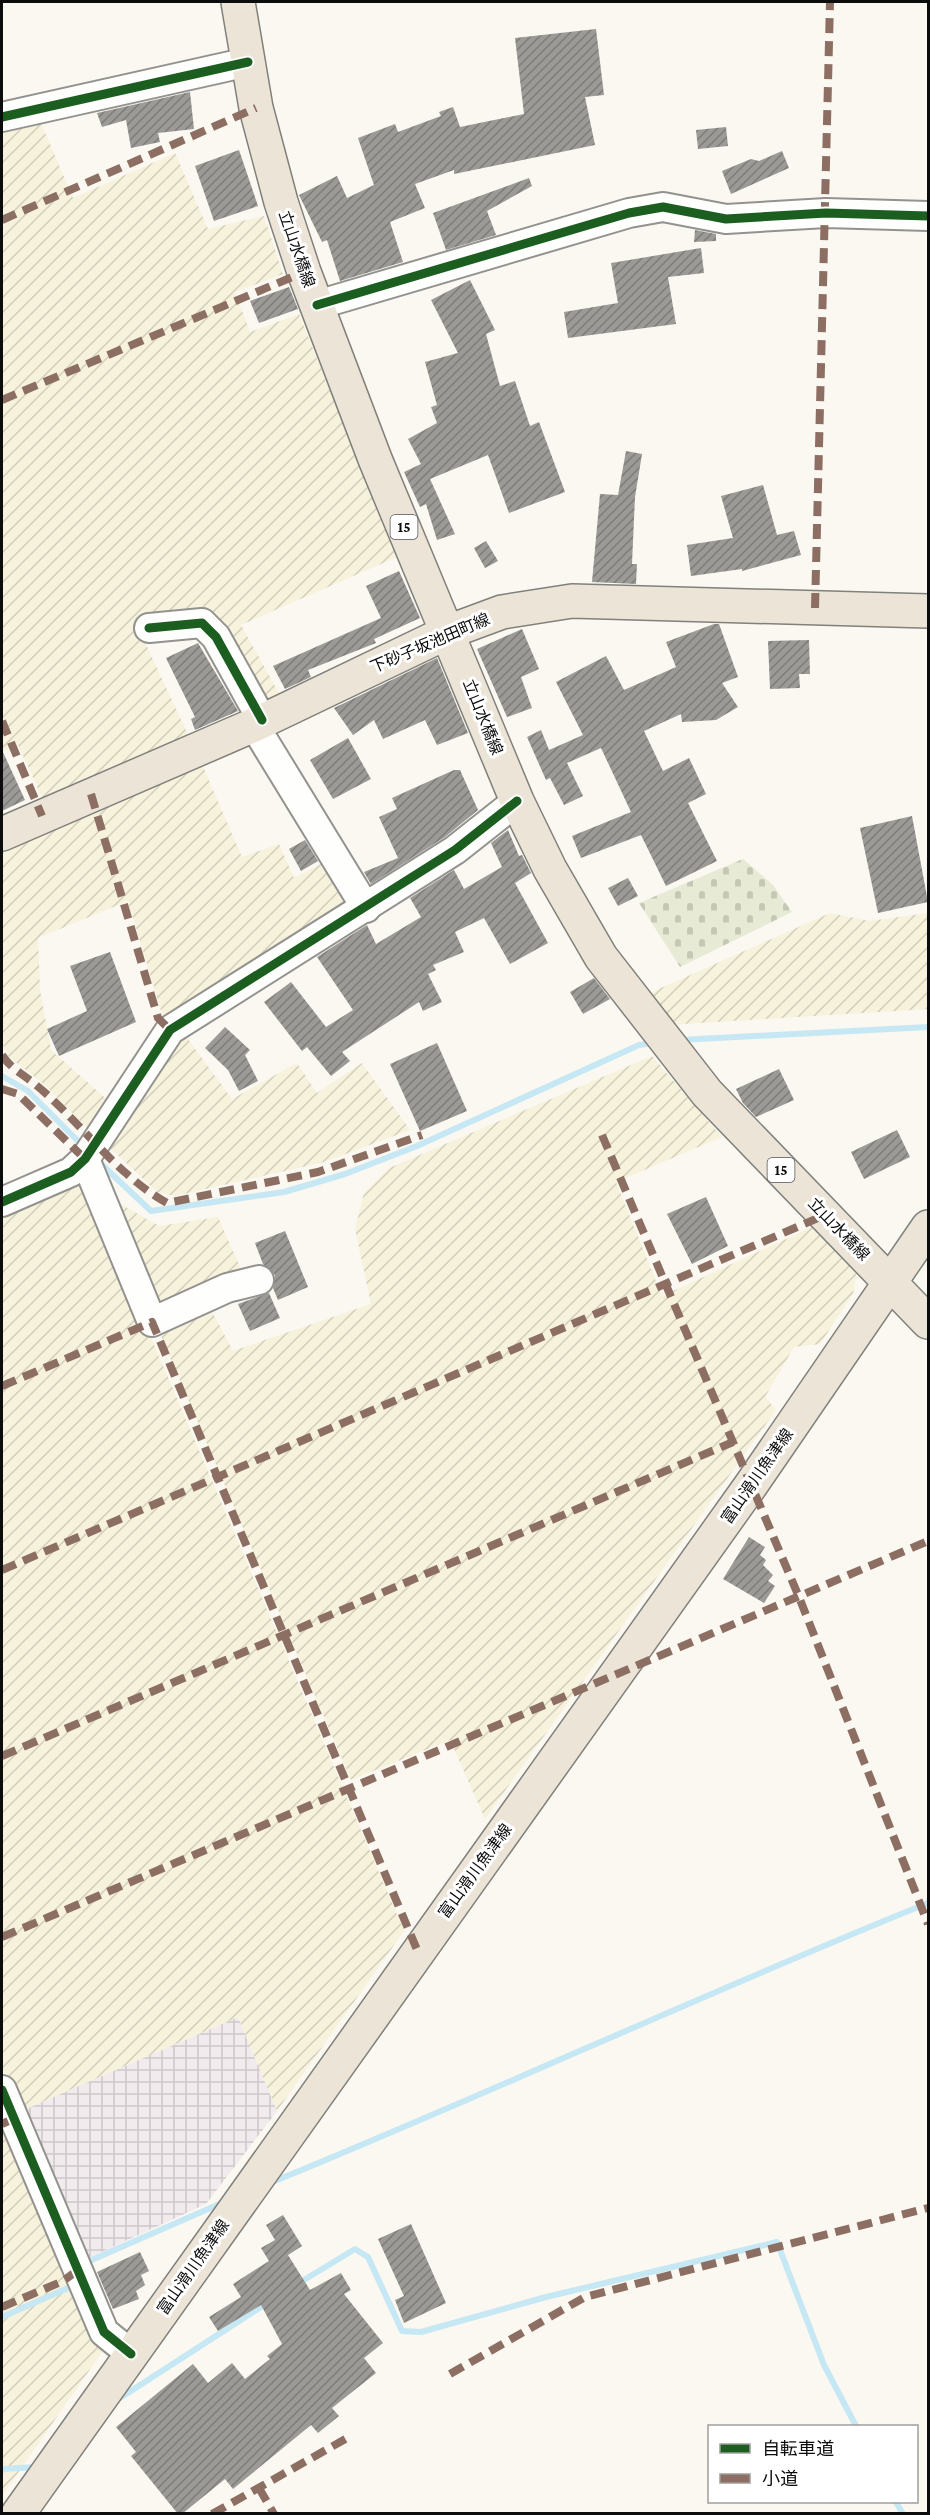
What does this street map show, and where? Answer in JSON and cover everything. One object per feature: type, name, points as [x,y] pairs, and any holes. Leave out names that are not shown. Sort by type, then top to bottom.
[{"type":"main road","name":"立山水橋線","points":[[238,2],[248,63],[281,202],[317,305],[375,459],[517,801],[550,869],[602,957],[706,1094],[928,1322]]},
{"type":"main road","name":"下砂子坂池田町線","points":[[2,834],[258,722],[448,632],[502,612],[572,601],[928,611]]},
{"type":"main road","name":"富山滑川魚津線","points":[[18,2514],[751,1485],[928,1227]]},
{"type":"street","points":[[2,117],[248,63]]},
{"type":"street","points":[[317,305],[629,213],[663,207],[726,219],[826,213],[928,216]]},
{"type":"street","points":[[149,628],[202,623],[216,637],[258,722],[366,908]]},
{"type":"street","points":[[2,1202],[71,1172],[85,1159],[170,1030],[455,850],[517,801]]},
{"type":"street","points":[[85,1159],[152,1322],[227,1288],[259,1280]]},
{"type":"street","points":[[2,2090],[104,2332],[132,2354]]},
{"type":"shaded area","points":[[41,123],[73,198],[175,153],[208,229],[264,216],[283,274],[235,292],[250,332],[299,314],[397,557],[241,625],[280,695],[262,701],[206,615],[135,621],[190,739],[45,804],[18,745],[2,752],[2,131]]},
{"type":"shaded area","points":[[201,762],[242,857],[279,844],[294,878],[325,862],[343,891],[342,905],[166,1019],[162,1014],[128,901],[38,938],[40,990],[51,1050],[112,1104],[91,1132],[45,1085],[9,1057],[2,1043],[2,847]]},
{"type":"shaded area","points":[[830,913],[870,921],[928,913],[928,1009],[666,1025],[643,996]]},
{"type":"shaded area","points":[[185,1035],[232,1099],[297,1063],[317,1093],[362,1063],[410,1130],[324,1162],[175,1196],[157,1192],[108,1146],[173,1041]]},
{"type":"shaded area","points":[[652,1056],[722,1137],[616,1182],[662,1296],[814,1226],[857,1272],[853,1294],[820,1344],[794,1347],[765,1397],[776,1410],[485,1819],[450,1740],[351,1780],[157,1327],[207,1302],[233,1351],[371,1304],[355,1229],[364,1193],[389,1168]]},
{"type":"shaded area","points":[[73,1179],[86,1185],[404,1931],[277,2111],[238,2017],[21,2111],[2,2067],[2,1209]]},
{"type":"shaded area","points":[[97,1179],[119,1203],[159,1226],[218,1217],[244,1276],[163,1308],[150,1305]]},
{"type":"shaded area","points":[[238,2017],[277,2111],[206,2204],[86,2259],[21,2111]]},
{"type":"shaded area","points":[[2,2113],[102,2352],[2,2496]]},
{"type":"green space","points":[[743,859],[773,885],[792,912],[680,967],[639,903]]},
{"type":"building","points":[[596,29],[604,95],[585,97],[595,145],[454,174],[454,170],[415,184],[425,208],[390,222],[403,262],[340,281],[327,240],[322,242],[299,195],[337,176],[347,198],[374,185],[358,138],[395,124],[398,132],[441,116],[439,112],[453,107],[460,127],[524,114],[515,38]]},
{"type":"building","points":[[190,92],[194,129],[158,133],[160,142],[131,148],[126,120],[102,127],[97,113]]},
{"type":"building","points":[[726,127],[728,146],[698,149],[696,130]]},
{"type":"building","points":[[239,150],[258,206],[214,221],[195,166]]},
{"type":"building","points":[[782,151],[789,168],[731,194],[722,171],[751,159],[759,161]]},
{"type":"building","points":[[529,178],[532,186],[487,211],[496,235],[446,250],[433,213]]},
{"type":"building","points":[[695,230],[716,234],[716,241],[694,242]]},
{"type":"building","points":[[701,248],[704,273],[668,277],[676,324],[568,338],[564,312],[618,303],[611,263]]},
{"type":"building","points":[[470,280],[495,330],[486,334],[500,386],[515,381],[530,426],[539,422],[565,492],[509,513],[488,455],[430,479],[455,534],[437,540],[426,504],[420,507],[404,472],[421,464],[408,439],[437,423],[431,407],[437,405],[425,362],[458,353],[431,300]]},
{"type":"building","points":[[289,287],[298,309],[259,323],[250,301]]},
{"type":"building","points":[[626,451],[642,454],[635,497],[632,564],[637,564],[636,584],[592,582],[600,494],[618,495]]},
{"type":"building","points":[[763,485],[777,535],[794,531],[801,555],[742,571],[742,569],[691,576],[687,545],[733,538],[721,496]]},
{"type":"building","points":[[486,541],[498,561],[485,568],[474,548]]},
{"type":"building","points":[[399,571],[420,618],[374,639],[376,643],[308,670],[311,677],[285,689],[273,666],[381,618],[366,586]]},
{"type":"building","points":[[719,624],[738,677],[722,683],[738,707],[716,720],[682,722],[681,714],[644,731],[663,771],[689,758],[706,794],[688,803],[717,861],[666,886],[641,835],[581,858],[572,836],[631,812],[601,748],[567,763],[583,796],[564,805],[550,778],[546,780],[527,737],[541,730],[549,750],[583,735],[556,682],[606,656],[624,690],[676,667],[666,642]]},
{"type":"building","points":[[522,629],[539,669],[521,677],[532,708],[507,717],[477,649]]},
{"type":"building","points":[[809,640],[810,674],[799,674],[800,688],[770,689],[768,641]]},
{"type":"building","points":[[198,643],[238,711],[195,730],[191,719],[195,717],[166,658]]},
{"type":"building","points":[[437,658],[468,733],[437,745],[425,720],[383,739],[374,720],[353,735],[334,708]]},
{"type":"building","points":[[348,738],[371,779],[333,799],[310,760]]},
{"type":"building","points":[[2,750],[25,800],[2,811]]},
{"type":"building","points":[[454,770],[460,770],[478,810],[445,837],[371,884],[364,872],[398,858],[379,817],[397,809],[392,798]]},
{"type":"building","points":[[912,816],[928,902],[878,913],[860,828]]},
{"type":"building","points":[[508,830],[519,856],[522,855],[531,873],[515,883],[548,943],[510,964],[484,918],[455,932],[464,952],[433,965],[436,970],[428,974],[442,1002],[423,1011],[419,1002],[342,1052],[350,1061],[331,1076],[307,1047],[302,1051],[264,1002],[291,982],[326,1027],[353,1010],[317,957],[367,925],[376,944],[421,917],[410,898],[454,870],[464,889],[502,867],[491,843]]},
{"type":"building","points":[[305,840],[318,861],[301,871],[289,849]]},
{"type":"building","points":[[628,878],[638,896],[618,906],[608,888]]},
{"type":"building","points":[[110,952],[136,1022],[59,1056],[47,1029],[87,1011],[70,966]]},
{"type":"building","points":[[594,978],[610,999],[583,1014],[570,992]]},
{"type":"building","points":[[225,1027],[250,1050],[245,1055],[258,1081],[239,1091],[228,1070],[205,1048]]},
{"type":"building","points":[[437,1043],[467,1111],[420,1131],[390,1064]]},
{"type":"building","points":[[779,1069],[794,1100],[756,1117],[743,1103],[736,1089]]},
{"type":"building","points":[[897,1130],[910,1157],[864,1179],[851,1152]]},
{"type":"building","points":[[706,1197],[728,1246],[692,1264],[667,1214]]},
{"type":"building","points":[[285,1231],[308,1287],[278,1300],[273,1288],[275,1275],[263,1264],[255,1243]]},
{"type":"building","points":[[269,1293],[280,1318],[250,1331],[238,1304]]},
{"type":"building","points":[[749,1537],[765,1547],[760,1555],[766,1560],[763,1565],[773,1575],[768,1581],[775,1586],[764,1603],[723,1579]]},
{"type":"building","points":[[283,2215],[302,2246],[288,2255],[310,2290],[341,2273],[351,2290],[344,2294],[383,2343],[364,2358],[376,2373],[332,2408],[339,2416],[318,2433],[311,2425],[233,2489],[225,2479],[182,2514],[178,2514],[131,2456],[136,2452],[116,2427],[193,2364],[208,2383],[232,2363],[245,2379],[270,2359],[267,2356],[282,2344],[261,2305],[218,2331],[209,2317],[241,2297],[233,2284],[269,2261],[261,2248],[275,2240],[266,2225]]},
{"type":"building","points":[[411,2224],[446,2303],[404,2323],[395,2300],[404,2296],[378,2239]]},
{"type":"building","points":[[140,2252],[149,2271],[141,2275],[145,2285],[136,2291],[139,2299],[113,2309],[97,2272]]},
{"type":"waterway","points":[[679,1040],[928,1027]]},
{"type":"waterway","points":[[98,1161],[151,1211],[284,1192],[345,1174],[417,1146],[639,1045],[654,1043]]},
{"type":"waterway","points":[[2,1076],[28,1091],[84,1147]]},
{"type":"waterway","points":[[270,2183],[928,1903]]},
{"type":"waterway","points":[[84,2267],[87,2262],[224,2202]]},
{"type":"waterway","points":[[299,2283],[355,2249],[368,2257],[402,2331],[421,2332],[546,2297],[777,2242],[824,2365],[855,2425]]},
{"type":"waterway","points":[[2,2317],[70,2287],[73,2282]]},
{"type":"waterway","points":[[120,2398],[267,2303]]},
{"type":"waterway","points":[[2,2469],[37,2467]]},
{"type":"waterway","points":[[897,2503],[903,2514]]},
{"type":"marked path","points":[[815,608],[830,2]]},
{"type":"marked path","points":[[2,220],[256,108]]},
{"type":"marked path","points":[[2,400],[304,272]]},
{"type":"marked path","points":[[2,721],[42,816]]},
{"type":"marked path","points":[[91,794],[158,1018],[170,1030]]},
{"type":"marked path","points":[[2,1055],[13,1068],[52,1100],[131,1178],[167,1203],[318,1172],[422,1135]]},
{"type":"marked path","points":[[2,1089],[18,1094],[85,1159]]},
{"type":"marked path","points":[[602,1135],[799,1597],[928,1924]]},
{"type":"marked path","points":[[2,1570],[825,1215]]},
{"type":"marked path","points":[[2,1386],[152,1322],[418,1952]]},
{"type":"marked path","points":[[2,1756],[733,1442]]},
{"type":"marked path","points":[[2,1937],[928,1541]]},
{"type":"marked path","points":[[2,2124],[13,2119]]},
{"type":"marked path","points":[[450,2374],[585,2297],[928,2208]]},
{"type":"marked path","points":[[2,2307],[63,2281],[78,2270]]},
{"type":"marked path","points":[[212,2514],[349,2437]]},
{"type":"marked path","points":[[259,2488],[274,2514]]},
{"type":"cycle path","points":[[2,117],[248,62]]},
{"type":"cycle path","points":[[317,305],[629,213],[663,207],[726,219],[826,213],[928,216]]},
{"type":"cycle path","points":[[149,628],[202,623],[216,637],[262,720]]},
{"type":"cycle path","points":[[2,1202],[71,1172],[85,1159],[170,1030],[455,850],[517,801]]},
{"type":"cycle path","points":[[2,2090],[104,2332],[131,2354]]}]
